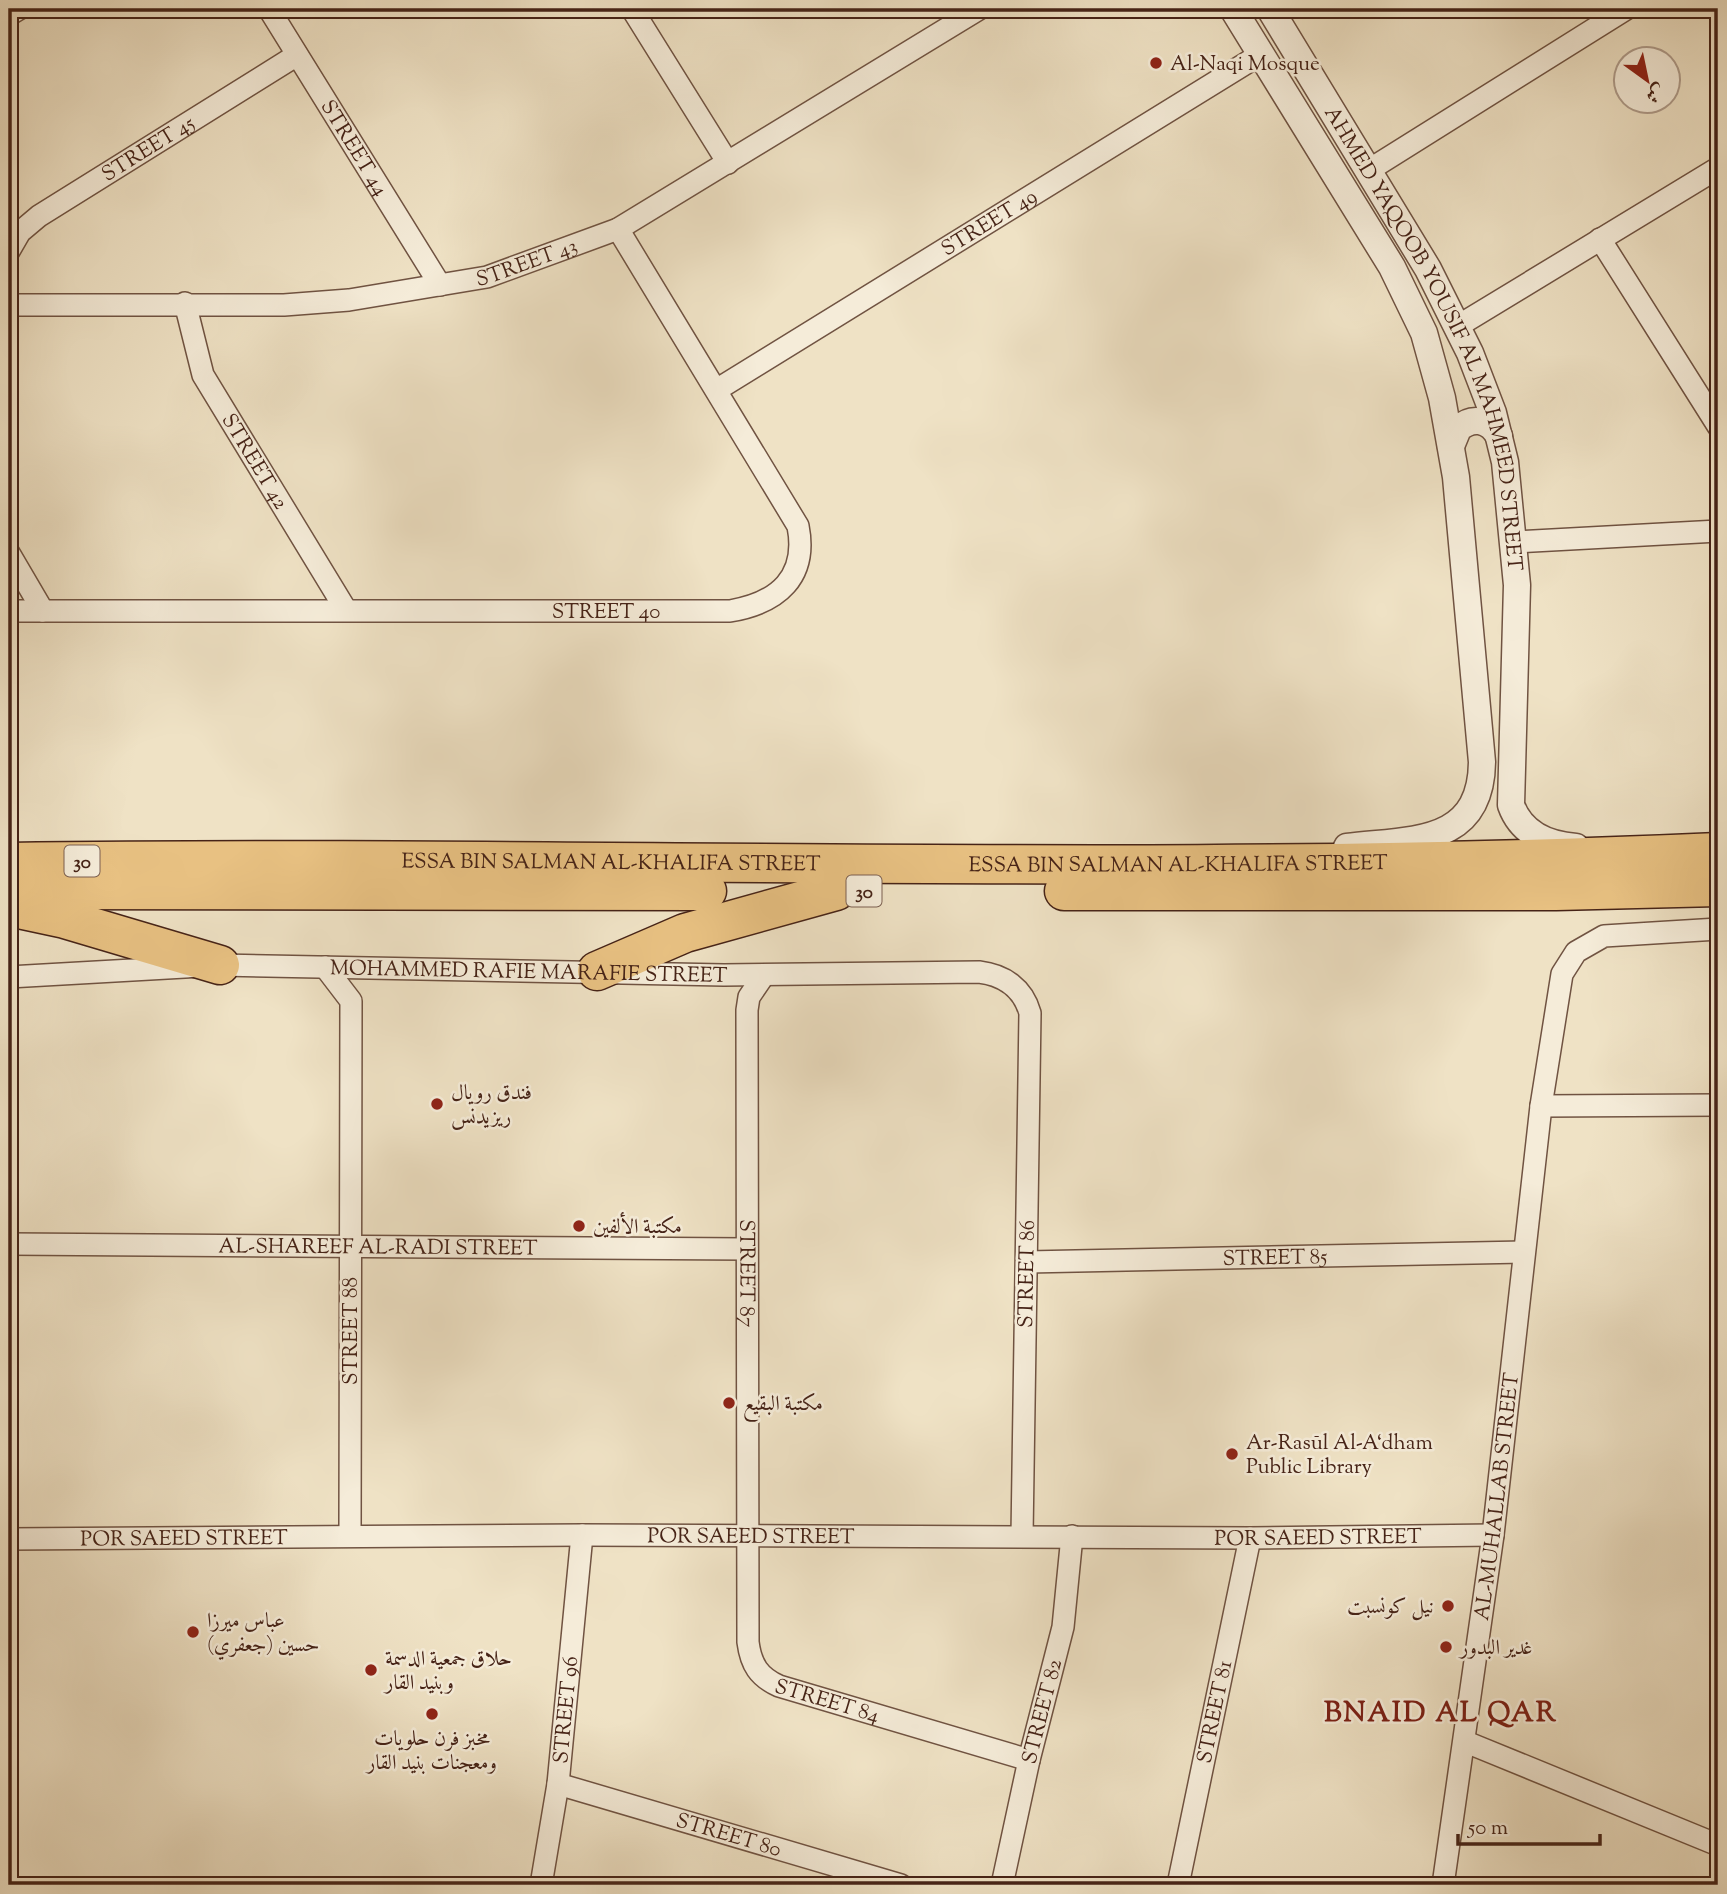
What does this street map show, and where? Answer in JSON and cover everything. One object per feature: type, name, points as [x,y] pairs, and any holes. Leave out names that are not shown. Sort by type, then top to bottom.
[{"type":"highway","name":"ESSA BIN SALMAN AL-KHALIFA STREET","points":[[9,862],[155,860],[932,866],[1718,852]]},
{"type":"highway","name":"ESSA BIN SALMAN AL-KHALIFA STREET","points":[[9,890],[1556,891],[1718,887]]},
{"type":"highway","points":[[597,971],[685,933],[836,891]]},
{"type":"highway","points":[[9,907],[65,919],[220,965]]},
{"type":"street","name":"STREET 44","points":[[269,9],[440,285]]},
{"type":"street","points":[[632,9],[728,163]]},
{"type":"street","name":"STREET 43","points":[[9,305],[284,305],[349,300],[487,277],[618,229],[979,9]]},
{"type":"street","points":[[1238,17],[1269,9]]},
{"type":"street","name":"AHMED YAQOOB YOUSIF AL MAHMEED STREET","points":[[1269,9],[1428,269],[1458,326],[1484,386],[1507,472],[1513,542],[1517,646],[1510,796],[1517,818],[1529,832],[1557,844],[1674,854]]},
{"type":"street","points":[[1368,170],[1626,9]]},
{"type":"street","name":"AHMED YAQOOB YOUSIF AL MAHMEED STREET","points":[[1206,863],[1420,838],[1441,832],[1464,820],[1476,800],[1482,772],[1473,645],[1451,446],[1432,359],[1405,290],[1238,17]]},
{"type":"street","name":"STREET 49","points":[[718,389],[1261,54]]},
{"type":"street","name":"STREET 45","points":[[9,251],[20,232],[39,216],[297,55]]},
{"type":"street","points":[[1458,326],[1718,168]]},
{"type":"street","name":"STREET 40","points":[[9,611],[730,611],[751,606],[774,595],[789,583],[799,565],[799,526],[718,389],[618,229]]},
{"type":"street","points":[[1600,239],[1718,426]]},
{"type":"street","name":"STREET 42","points":[[185,303],[203,375],[346,610]]},
{"type":"street","points":[[1451,446],[1458,429],[1474,421],[1487,423],[1499,436]]},
{"type":"street","points":[[1513,542],[1718,531]]},
{"type":"street","points":[[9,553],[43,611]]},
{"type":"street","points":[[1473,645],[1481,655],[1493,660],[1506,658],[1517,646]]},
{"type":"street","name":"AL-MUHALLAB STREET","points":[[1443,1885],[1466,1742],[1493,1535],[1541,1106],[1562,974],[1576,952],[1593,941],[1611,935],[1718,929]]},
{"type":"street","name":"MOHAMMED RAFIE MARAFIE STREET","points":[[9,977],[220,965],[724,975],[990,973],[1014,986],[1030,1013]]},
{"type":"street","points":[[325,967],[351,1001],[377,968]]},
{"type":"street","points":[[724,975],[741,997],[747,1010]]},
{"type":"street","name":"STREET 87","points":[[747,1538],[747,1010],[749,997],[764,975]]},
{"type":"street","name":"STREET 88","points":[[351,1001],[351,1536]]},
{"type":"street","name":"STREET 86","points":[[1022,1536],[1030,1013]]},
{"type":"street","points":[[1541,1106],[1718,1105]]},
{"type":"street","name":"AL-SHAREEF AL-RADI STREET","points":[[9,1244],[747,1249]]},
{"type":"street","name":"STREET 85","points":[[1027,1262],[1524,1252]]},
{"type":"street","name":"POR SAEED STREET","points":[[9,1539],[582,1535],[747,1538],[1493,1535]]},
{"type":"street","name":"STREET 96","points":[[541,1885],[558,1784],[582,1535]]},
{"type":"street","name":"STREET 82","points":[[1002,1885],[1029,1760],[1063,1627],[1072,1536]]},
{"type":"street","name":"STREET 84","points":[[747,1538],[748,1642],[751,1660],[764,1678],[779,1686],[1029,1760]]},
{"type":"street","name":"STREET 81","points":[[1178,1885],[1251,1538]]},
{"type":"street","points":[[1466,1742],[1718,1845]]},
{"type":"street","name":"STREET 80","points":[[558,1784],[901,1885]]},
{"type":"place","name":"Al-Naqi Mosque","points":[[1156,63]]},
{"type":"place","name":"فندق رويال ريزيدنس","points":[[437,1104]]},
{"type":"place","name":"مكتبة الألفين","points":[[579,1226]]},
{"type":"place","name":"مكتبة البقيع","points":[[729,1403]]},
{"type":"place","name":"Ar-Rasūl Al-A‘dham Public Library","points":[[1232,1454]]},
{"type":"place","name":"نيل كونسبت","points":[[1448,1606]]},
{"type":"place","name":"عباس ميرزا حسين (جعفري)","points":[[193,1632]]},
{"type":"place","name":"غدير البدور","points":[[1446,1647]]},
{"type":"place","name":"حلاق جمعية الدسمة وبنيد القار","points":[[371,1670]]},
{"type":"place","name":"مخبز فرن حلويات ومعجنات بنيد القار","points":[[432,1714]]},
{"type":"district","name":"BNAID AL QAR","points":[[1441,1711]]}]
